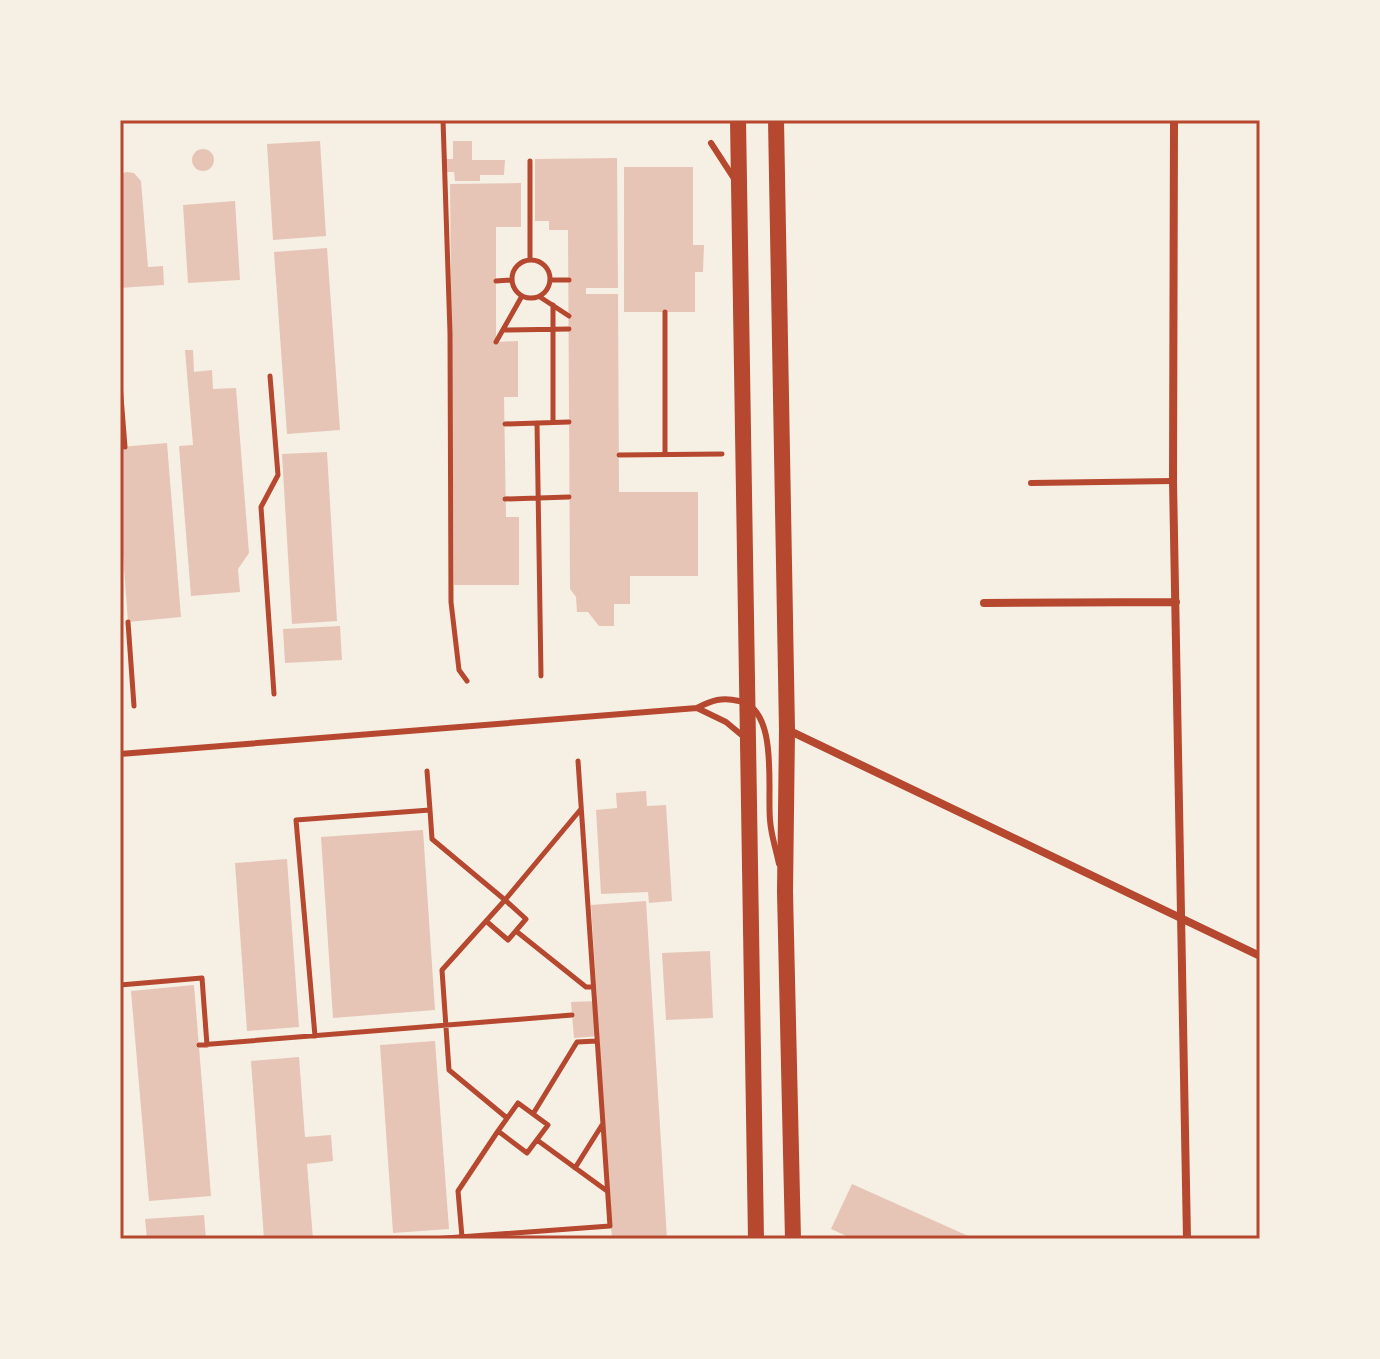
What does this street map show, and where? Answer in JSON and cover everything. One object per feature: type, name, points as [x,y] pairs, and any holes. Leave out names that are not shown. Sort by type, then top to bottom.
[{"type":"main road","points":[[738,120],[756,1239]]},
{"type":"main road","points":[[776,120],[787,730],[785,892],[793,1239]]},
{"type":"street","points":[[1174,120],[1173,481],[1187,1239]]},
{"type":"street","points":[[984,603],[1176,602]]},
{"type":"street","points":[[787,730],[1260,956]]},
{"type":"lane","points":[[711,143],[740,188]]},
{"type":"lane","points":[[1031,483],[1173,481]]},
{"type":"lane","points":[[120,754],[697,708],[725,698],[746,702],[761,716],[767,737],[770,823],[785,892]]},
{"type":"lane","points":[[697,708],[726,722],[747,739]]},
{"type":"path","points":[[443,120],[450,333],[451,602],[459,670],[467,681]]},
{"type":"path","points":[[530,161],[530,260]]},
{"type":"path","points":[[540,297],[548,290],[551,280],[545,265],[530,260],[517,266],[511,280],[522,296],[540,297],[569,316]]},
{"type":"path","points":[[496,281],[511,280]]},
{"type":"path","points":[[551,280],[569,280]]},
{"type":"path","points":[[496,342],[522,296]]},
{"type":"path","points":[[553,305],[553,422]]},
{"type":"path","points":[[665,312],[665,454]]},
{"type":"path","points":[[503,330],[569,329]]},
{"type":"path","points":[[270,376],[278,475],[261,507],[274,694]]},
{"type":"path","points":[[120,384],[125,447]]},
{"type":"path","points":[[505,424],[569,422]]},
{"type":"path","points":[[537,423],[541,676]]},
{"type":"path","points":[[619,455],[722,454]]},
{"type":"path","points":[[505,499],[569,497]]},
{"type":"path","points":[[128,622],[134,706]]},
{"type":"path","points":[[432,1239],[610,1226],[578,761]]},
{"type":"path","points":[[427,771],[432,839],[526,919],[508,940],[486,921]]},
{"type":"path","points":[[507,1118],[449,1070],[442,970],[582,808]]},
{"type":"path","points":[[315,1036],[296,820],[430,810]]},
{"type":"path","points":[[516,931],[586,987],[593,987]]},
{"type":"path","points":[[120,985],[202,978],[207,1045]]},
{"type":"path","points":[[199,1045],[572,1015]]},
{"type":"path","points":[[533,1114],[577,1042],[597,1041]]},
{"type":"path","points":[[462,1237],[458,1191],[498,1131],[518,1103],[548,1125],[527,1153],[498,1131]]},
{"type":"path","points":[[575,1168],[603,1124]]},
{"type":"path","points":[[537,1140],[607,1192]]},
{"type":"building","points":[[320,141],[326,236],[273,240],[267,144]]},
{"type":"building","points":[[453,141],[472,141],[472,160],[505,160],[504,175],[480,175],[480,181],[455,181],[454,172],[446,172],[446,159],[453,159]]},
{"type":"building","points":[[203,149],[211,152],[214,160],[211,168],[203,171],[195,168],[192,160],[195,152]]},
{"type":"building","points":[[617,158],[618,288],[586,288],[586,294],[618,294],[619,492],[698,492],[698,576],[630,576],[630,604],[614,604],[614,626],[599,626],[588,612],[577,612],[576,597],[570,589],[568,230],[549,230],[549,221],[535,221],[535,159]]},
{"type":"building","points":[[624,167],[693,167],[693,245],[704,245],[703,272],[695,272],[695,312],[624,312]]},
{"type":"building","points":[[134,173],[141,181],[148,267],[163,266],[164,285],[120,288],[120,174]]},
{"type":"building","points":[[521,183],[521,227],[496,227],[496,342],[518,341],[518,397],[504,397],[506,517],[519,517],[519,585],[454,585],[450,184]]},
{"type":"building","points":[[235,201],[240,280],[188,283],[183,205]]},
{"type":"building","points":[[327,248],[340,430],[287,434],[274,252]]},
{"type":"building","points":[[185,350],[193,350],[194,372],[212,370],[213,389],[236,388],[249,553],[238,569],[240,592],[191,596],[179,446],[193,445]]},
{"type":"building","points":[[167,443],[181,617],[128,622],[120,515],[120,447]]},
{"type":"building","points":[[327,452],[337,621],[292,624],[282,454]]},
{"type":"building","points":[[340,626],[342,660],[285,663],[283,629]]},
{"type":"building","points":[[646,791],[647,806],[666,805],[672,901],[649,903],[648,892],[601,894],[596,810],[617,808],[616,793]]},
{"type":"building","points":[[423,830],[435,1010],[333,1018],[321,837]]},
{"type":"building","points":[[287,859],[299,1027],[247,1031],[235,863]]},
{"type":"building","points":[[646,901],[667,1239],[612,1239],[599,1036],[574,1038],[571,1002],[597,1001],[591,905]]},
{"type":"building","points":[[710,951],[713,1018],[666,1020],[662,953]]},
{"type":"building","points":[[194,985],[211,1196],[149,1201],[131,991]]},
{"type":"building","points":[[435,1041],[449,1229],[393,1233],[380,1045]]},
{"type":"building","points":[[299,1057],[305,1137],[331,1135],[333,1161],[307,1164],[313,1239],[264,1239],[251,1061]]},
{"type":"building","points":[[852,1184],[975,1239],[853,1239],[831,1229]]},
{"type":"building","points":[[204,1215],[206,1239],[147,1239],[145,1219]]}]
